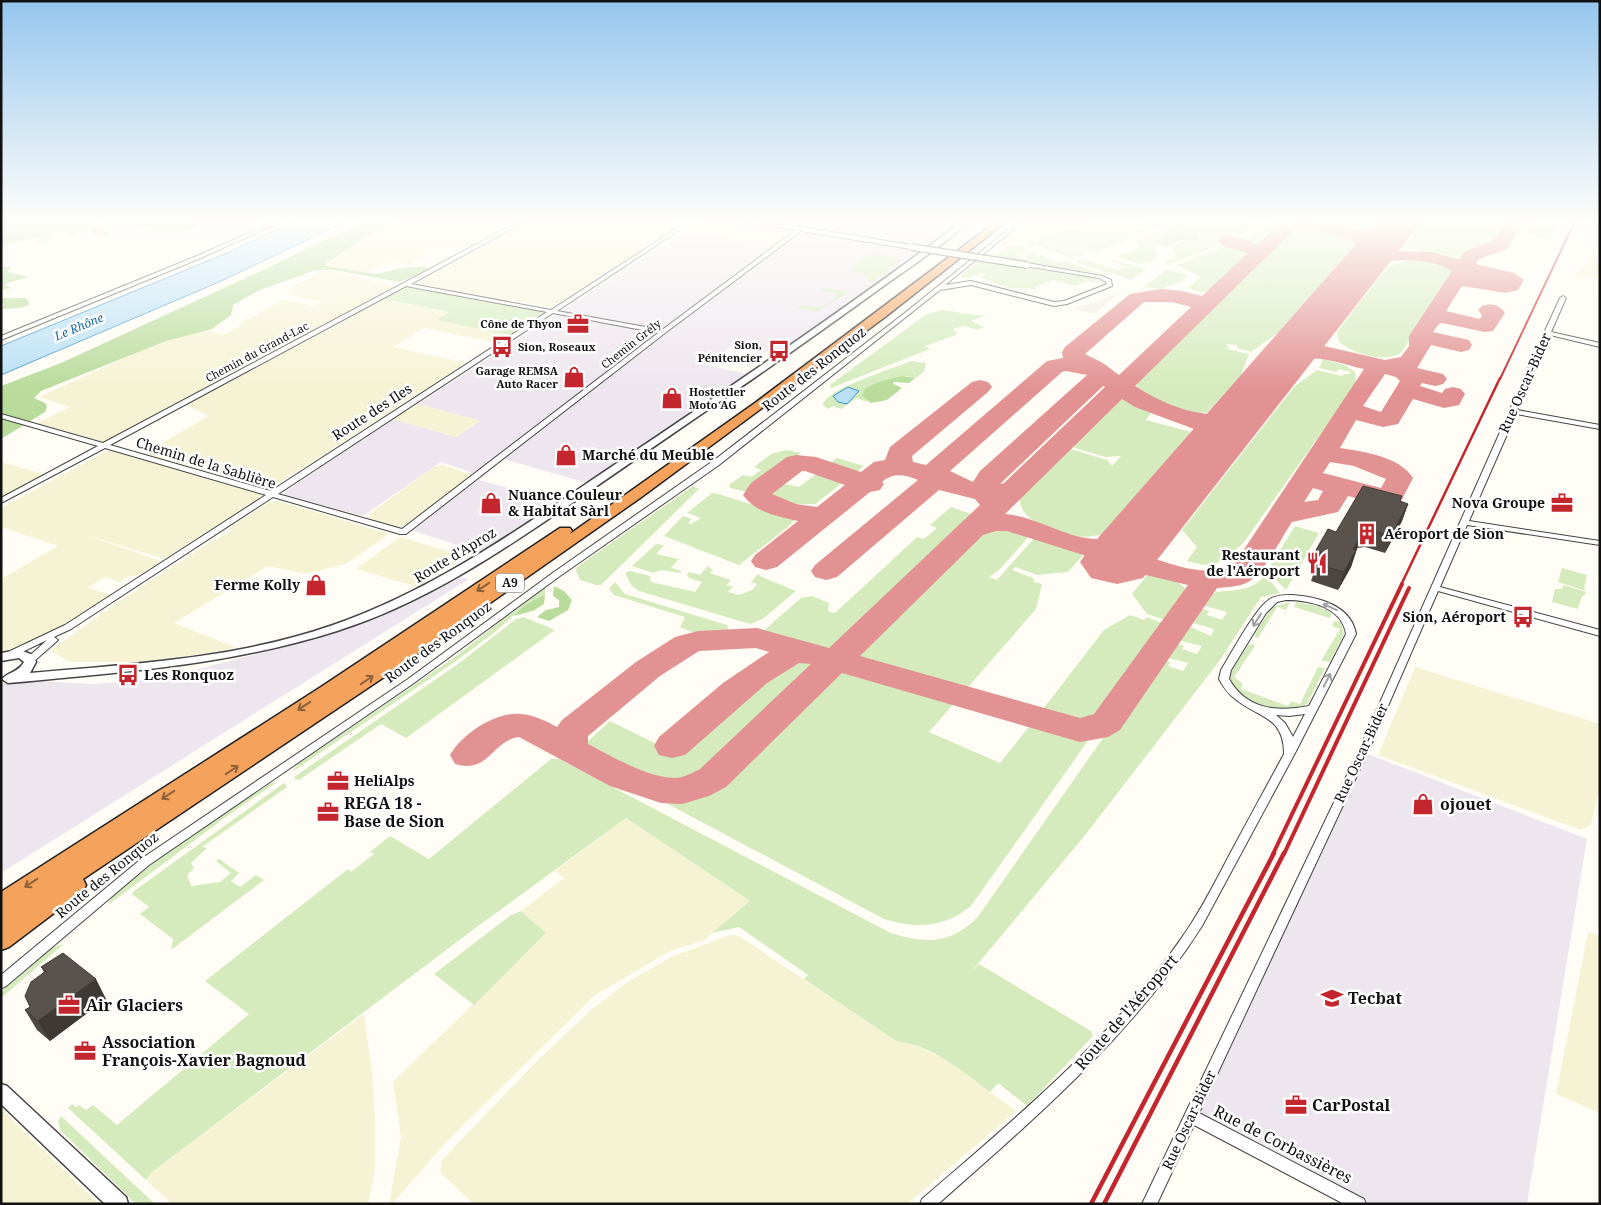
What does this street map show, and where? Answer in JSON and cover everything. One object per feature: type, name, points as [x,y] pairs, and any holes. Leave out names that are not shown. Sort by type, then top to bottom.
[{"type":"highway","name":"A9","points":[[1,902],[319,696],[585,517],[780,379],[915,277]]},
{"type":"highway","name":"A9","points":[[1,922],[396,661],[636,495],[832,353],[929,277]]},
{"type":"highway","points":[[1,941],[208,786]]},
{"type":"street","points":[[1,338],[150,277]]},
{"type":"street","name":"Chemin du Grand-Lac","points":[[1,501],[417,277]]},
{"type":"street","name":"Route des Iles","points":[[6,655],[68,627],[604,277]]},
{"type":"street","name":"Chemin Grély","points":[[403,532],[736,277]]},
{"type":"street","name":"Route d'Aproz","points":[[5,680],[164,666],[249,652],[334,629],[406,600],[472,565],[781,353],[886,277]]},
{"type":"street","name":"Route des Ronquoz","points":[[1,983],[145,862],[411,681],[557,574],[716,463],[952,277]]},
{"type":"street","points":[[953,277],[952,279],[958,281],[957,277]]},
{"type":"street","name":"Route des Ronquoz","points":[[940,288],[958,281],[1054,304],[1065,303],[1108,287],[1109,281],[1101,277]]},
{"type":"street","points":[[404,284],[663,332]]},
{"type":"street","name":"Rue Oscar-Bider","points":[[1149,1204],[1297,895],[1563,298]]},
{"type":"street","points":[[1547,333],[1600,345]]},
{"type":"street","points":[[1513,411],[1600,427]]},
{"type":"street","name":"Chemin de la Sablière","points":[[1,416],[403,532]]},
{"type":"street","points":[[1464,522],[1600,543]]},
{"type":"street","points":[[1435,588],[1600,633]]},
{"type":"street","name":"Route de l'Aéroport","points":[[928,1204],[1036,1108],[1109,1035],[1150,989],[1200,920],[1289,755],[1351,634],[1351,628],[1346,619],[1334,608],[1309,600],[1288,598],[1275,600],[1265,608],[1224,675],[1226,684],[1233,695],[1275,721],[1285,731],[1289,755]]},
{"type":"street","name":"Route des Iles","points":[[30,662],[68,627]]},
{"type":"street","name":"Route d'Aproz","points":[[6,655],[24,654],[30,662],[45,669],[80,672]]},
{"type":"street","points":[[5,680],[20,674],[30,662]]},
{"type":"street","name":"Route de l'Aéroport","points":[[1260,711],[1284,714],[1312,709]]},
{"type":"street","points":[[1,1092],[119,1204]]},
{"type":"street","name":"Rue de Corbassières","points":[[1191,1116],[1360,1204]]},
{"type":"shaded area","points":[[311,277],[357,277],[396,286],[109,441],[103,442],[38,423],[70,407],[39,397],[193,327],[223,335],[245,324],[239,322],[261,314],[257,313],[283,300],[315,306],[321,302],[291,295],[288,293],[289,289]]},
{"type":"shaded area","points":[[428,277],[598,277],[552,307],[416,284]]},
{"type":"shaded area","points":[[613,277],[884,277],[778,354],[732,346],[707,365],[747,374],[587,483],[504,459],[479,480],[556,501],[482,553],[411,530],[475,481],[476,474],[441,462],[363,516],[287,496],[284,492],[393,419],[456,437],[480,421],[418,404]]},
{"type":"shaded area","points":[[1577,277],[1600,277],[1600,279]]},
{"type":"shaded area","points":[[1120,293],[1094,314],[1074,309]]},
{"type":"shaded area","points":[[381,298],[450,313],[438,320],[509,335],[497,343],[424,328],[393,347],[466,363],[271,488],[143,454],[209,416],[186,405],[354,316],[350,314]]},
{"type":"shaded area","points":[[418,404],[480,421],[456,437],[393,419]]},
{"type":"shaded area","points":[[112,450],[261,494],[259,498],[164,559],[80,533],[161,561],[137,576],[129,576],[120,582],[105,577],[88,588],[111,595],[50,633],[1,653],[1,579],[58,546],[1,527],[1,508],[106,451]]},
{"type":"shaded area","points":[[1,462],[46,475],[1,499]]},
{"type":"shaded area","points":[[443,465],[473,475],[407,525],[394,527],[369,519],[370,513],[434,467]]},
{"type":"shaded area","points":[[279,501],[389,534],[346,564],[305,574],[268,566],[174,623],[237,648],[193,656],[135,662],[70,662],[50,651],[118,602],[209,543],[232,531],[228,529],[269,502]]},
{"type":"shaded area","points":[[400,537],[464,556],[418,587],[356,569]]},
{"type":"shaded area","points":[[462,577],[469,579],[1,873],[1,684],[40,681],[92,684],[137,681],[179,674],[296,644],[351,627]]},
{"type":"shaded area","points":[[1415,667],[1600,724],[1600,787],[1591,825],[1581,830],[1378,755]]},
{"type":"shaded area","points":[[1363,752],[1587,839],[1527,1204],[1357,1204],[1191,1116]]},
{"type":"shaded area","points":[[626,818],[750,901],[703,941],[670,951],[594,996],[448,1140],[392,1204],[389,1204],[401,1137],[393,1082],[546,933],[521,911],[564,878],[555,871]]},
{"type":"shaded area","points":[[1588,932],[1600,936],[1600,1113],[1556,1094]]},
{"type":"shaded area","points":[[730,935],[739,936],[896,1041],[907,1042],[945,1059],[1016,1111],[907,1204],[473,1204],[440,1172],[442,1160],[535,1063],[591,1010],[626,983],[671,957]]},
{"type":"shaded area","points":[[364,1014],[372,1073],[375,1118],[375,1169],[368,1204],[172,1204],[146,1180],[152,1172]]},
{"type":"shaded area","points":[[1,1109],[99,1204],[1,1204]]},
{"type":"green space","points":[[1,277],[28,277],[7,283],[5,286],[12,288],[1,290]]},
{"type":"green space","points":[[248,277],[296,277],[260,290],[233,305],[231,315],[212,329],[166,341],[41,391],[34,398],[45,403],[47,406],[45,412],[1,439],[1,386],[61,363]]},
{"type":"green space","points":[[373,277],[411,277],[400,282]]},
{"type":"green space","points":[[867,277],[879,277],[871,283]]},
{"type":"green space","points":[[982,277],[1086,277],[1097,279],[1104,283],[1093,280],[1096,283],[1088,281],[1075,286],[1053,280],[1034,287],[1037,289],[1008,288]]},
{"type":"green space","points":[[1156,277],[1182,277],[1185,280],[1161,289],[1144,287]]},
{"type":"green space","points":[[1201,277],[1227,277],[1213,290],[1200,292],[1188,288]]},
{"type":"green space","points":[[1241,277],[1327,277],[1279,332],[1251,352],[1237,348],[1237,345],[1225,344],[1229,346],[1227,349],[1249,354],[1241,375],[1208,412],[1184,413],[1174,411],[1148,400],[1137,389],[1137,382],[1141,375]]},
{"type":"green space","points":[[1379,277],[1451,277],[1401,353],[1386,357],[1369,356],[1339,342],[1337,332]]},
{"type":"green space","points":[[406,286],[537,310],[543,313],[509,335],[437,320],[449,312],[381,298]]},
{"type":"green space","points":[[824,288],[849,292],[818,311],[795,308],[799,306],[818,307],[828,304],[838,294],[820,290]]},
{"type":"green space","points":[[1,298],[26,298],[29,301],[29,305],[20,308],[1,309],[4,304],[1,303]]},
{"type":"green space","points":[[942,310],[984,316],[971,321],[984,327],[978,330],[964,326],[953,329],[957,333],[956,335],[925,346],[930,349],[831,388],[830,385],[925,315]]},
{"type":"green space","points":[[1323,359],[1345,365],[1355,372],[1356,381],[1350,392],[1244,542],[1230,555],[1212,564],[1205,565],[1187,561],[1197,547],[1182,530],[1294,387],[1317,370],[1342,376],[1350,374],[1350,372],[1339,369],[1336,372],[1319,368]]},
{"type":"green space","points":[[911,361],[926,363],[924,372],[915,378],[905,376],[878,382],[867,402],[857,398],[841,409],[833,406],[828,409],[823,405],[835,392]]},
{"type":"green space","points":[[902,376],[915,378],[909,383],[894,382],[893,384],[902,388],[887,400],[871,403],[862,396],[865,389],[878,382]]},
{"type":"green space","points":[[1119,398],[1132,400],[1153,410],[1146,420],[1191,432],[1101,535],[1068,536],[1047,529],[1028,517],[1022,509],[1020,501],[1022,491],[1062,451],[1071,449],[1107,460],[1112,466],[1121,456],[1105,457],[1075,448],[1070,443]]},
{"type":"green space","points":[[787,450],[801,453],[748,492],[730,488],[729,485],[743,475],[751,477],[761,470],[754,467],[771,454]]},
{"type":"green space","points":[[837,458],[864,466],[815,504],[789,504],[768,495],[770,490],[777,485],[785,484],[799,487]]},
{"type":"green space","points":[[693,486],[699,489],[601,585],[580,580],[576,571],[577,567]]},
{"type":"green space","points":[[712,493],[796,518],[788,527],[739,565],[664,536],[683,516],[692,519],[688,523],[691,524],[701,518],[687,513]]},
{"type":"green space","points":[[951,507],[971,514],[975,520],[831,655],[756,634],[762,632],[801,598],[812,596],[829,603],[828,611],[835,613],[917,537],[924,539],[937,528],[930,525]]},
{"type":"green space","points":[[1295,526],[1319,533],[1286,590],[1267,571]]},
{"type":"green space","points":[[1002,530],[1031,534],[999,570],[989,577],[997,580],[1036,536],[1086,552],[1068,572],[1037,575],[1015,567],[1012,570],[1033,578],[1034,582],[1042,584],[1036,609],[963,693],[852,663],[849,659],[972,538],[988,531]]},
{"type":"green space","points":[[656,544],[664,545],[656,554],[679,559],[671,568],[682,571],[680,573],[661,570],[653,573],[632,566]]},
{"type":"green space","points":[[708,566],[713,570],[710,573],[731,580],[727,585],[733,587],[728,592],[739,595],[752,590],[757,584],[751,582],[758,574],[796,591],[764,618],[750,624],[639,591],[632,586],[625,573],[630,571],[650,576],[651,582],[695,592],[702,582],[689,578],[687,575],[689,572],[700,575]]},
{"type":"green space","points":[[1562,568],[1587,575],[1584,588],[1586,591],[1558,582]]},
{"type":"green space","points":[[1149,573],[1179,583],[1189,591],[1189,598],[1171,622],[1147,614],[1132,594]]},
{"type":"green space","points":[[1265,575],[1280,593],[1261,597],[1220,660],[1086,834],[972,971],[979,964],[1091,1031],[1093,1036],[1027,1106],[998,1083],[990,1092],[934,1053],[909,1043],[896,1041],[804,979],[808,975],[739,927],[712,933],[750,901],[626,818],[474,929],[152,1172],[146,1180],[68,1108],[72,1104],[76,1107],[79,1105],[86,1110],[93,1105],[117,1125],[249,1014],[205,981],[348,869],[351,872],[374,854],[370,852],[390,836],[429,859],[551,759],[559,759],[891,933],[926,940],[947,937],[957,933],[977,918],[1159,658],[1170,662],[1168,666],[1183,671],[1188,663],[1161,656],[1171,641],[1184,646],[1182,649],[1197,654],[1202,646],[1173,639],[1184,624],[1211,636],[1214,629],[1186,621],[1196,606],[1209,611],[1207,615],[1222,620],[1227,612],[1198,604],[1205,597],[1213,593],[1249,587],[1257,583]]},
{"type":"green space","points":[[615,582],[625,594],[727,625],[729,630],[718,636],[705,636],[680,627],[685,617],[614,595],[609,589]]},
{"type":"green space","points":[[1563,585],[1586,592],[1582,596],[1578,609],[1552,602],[1555,589],[1562,589]]},
{"type":"green space","points":[[554,586],[564,591],[572,600],[568,610],[549,621],[537,617],[546,610],[559,607],[559,600],[553,596]]},
{"type":"green space","points":[[545,587],[545,594],[525,605],[495,632],[456,661],[292,772],[298,764],[452,659]]},
{"type":"green space","points":[[545,594],[544,604],[533,611],[513,616],[525,605]]},
{"type":"green space","points":[[1290,602],[1286,610],[1277,607],[1258,638],[1255,637],[1254,635],[1272,607]]},
{"type":"green space","points":[[1296,602],[1317,606],[1332,613],[1330,618],[1294,607]]},
{"type":"green space","points":[[1130,615],[1144,620],[1147,617],[1169,626],[1103,719],[1089,725],[1082,725],[1066,723],[1043,716],[1040,713],[1104,630]]},
{"type":"green space","points":[[524,617],[555,630],[406,738],[381,724],[299,780],[295,779],[294,777],[458,664],[516,619]]},
{"type":"green space","points":[[1334,621],[1341,622],[1344,634],[1330,662],[1321,661],[1340,629],[1332,626]]},
{"type":"green space","points":[[1252,644],[1255,646],[1234,677],[1243,684],[1241,689],[1288,706],[1291,701],[1300,704],[1318,667],[1325,668],[1307,704],[1298,708],[1275,709],[1250,702],[1240,696],[1233,688],[1230,675],[1239,657],[1248,645]]},
{"type":"green space","points":[[800,654],[823,663],[719,761],[702,773],[685,778],[668,779],[652,776],[586,743],[610,721],[675,753],[754,682],[787,659]]},
{"type":"green space","points":[[841,666],[957,700],[929,732],[1000,763],[1032,723],[1092,735],[971,906],[951,919],[918,925],[884,919],[666,803],[690,800],[713,791]]},
{"type":"green space","points":[[270,783],[276,783],[230,814],[108,905],[113,895],[161,857]]},
{"type":"green space","points":[[284,783],[287,787],[202,847],[207,848],[191,863],[194,868],[187,875],[191,886],[220,882],[231,873],[216,861],[219,859],[239,873],[231,881],[240,887],[256,875],[264,880],[171,950],[173,939],[140,914],[149,907],[132,894],[134,891]]},
{"type":"green space","points":[[521,911],[546,933],[474,1005],[434,974],[511,915]]},
{"type":"green space","points":[[64,944],[1,998],[1,992],[51,948]]},
{"type":"green space","points":[[61,1116],[155,1204],[136,1204],[61,1131],[58,1122]]},
{"type":"water","name":"Le Rhône","points":[[168,277],[229,277],[1,375],[1,346]]},
{"type":"water","points":[[848,387],[859,391],[847,404],[838,402],[833,396]]},
{"type":"building","name":"Aéroport de Sion","points":[[1363,486],[1402,496],[1400,501],[1408,504],[1391,536],[1370,530],[1363,531],[1353,549],[1356,550],[1344,572],[1316,564],[1323,553],[1316,550],[1328,529],[1336,532]]},
{"type":"building","points":[[63,953],[96,979],[38,1021],[25,1010],[30,1007],[25,996],[31,982],[46,971],[41,967]]},
{"type":"taxiway","points":[[1120,387],[1234,277]]},
{"type":"taxiway","points":[[1420,339],[1420,336],[1458,277]]},
{"type":"taxiway","points":[[1456,281],[1465,280],[1506,287],[1511,286],[1514,280],[1508,277]]},
{"type":"taxiway","points":[[1091,367],[1073,356],[1073,352],[1137,298],[1152,295],[1172,295],[1191,299],[1203,307]]},
{"type":"taxiway","points":[[1432,318],[1442,317],[1485,326],[1494,313],[1489,310]]},
{"type":"taxiway","points":[[1420,339],[1430,338],[1461,345]]},
{"type":"taxiway","points":[[1408,373],[1405,368],[1420,346],[1420,339]]},
{"type":"taxiway","points":[[1280,365],[1297,353],[1320,352],[1385,367]]},
{"type":"taxiway","points":[[1385,367],[1409,362]]},
{"type":"taxiway","points":[[945,481],[936,473],[939,465],[1055,366],[1066,364],[1091,367]]},
{"type":"taxiway","points":[[1091,367],[1095,368]]},
{"type":"taxiway","points":[[1091,367],[1120,387]]},
{"type":"taxiway","points":[[1305,480],[1376,369],[1385,367]]},
{"type":"taxiway","points":[[1385,367],[1404,372]]},
{"type":"taxiway","points":[[1349,410],[1383,420],[1389,419],[1412,380],[1404,372]]},
{"type":"taxiway","points":[[1404,372],[1408,373]]},
{"type":"taxiway","points":[[1408,373],[1435,379]]},
{"type":"taxiway","points":[[985,492],[986,484],[990,477],[1097,379]]},
{"type":"taxiway","points":[[904,468],[898,461],[899,453],[980,387]]},
{"type":"taxiway","points":[[1015,488],[1120,387]]},
{"type":"taxiway","points":[[1120,387],[1144,402],[1192,420]]},
{"type":"taxiway","points":[[1407,390],[1444,401],[1450,400],[1453,394]]},
{"type":"taxiway","points":[[1192,420],[1214,422],[1237,417]]},
{"type":"taxiway","points":[[1192,420],[1203,424],[1216,435],[1217,442]]},
{"type":"taxiway","points":[[1322,455],[1339,455],[1364,461],[1387,469],[1400,478],[1391,495],[1383,497],[1331,483]]},
{"type":"taxiway","points":[[822,515],[808,515],[776,507],[760,499],[757,495],[761,489],[796,463],[807,463],[865,482]]},
{"type":"taxiway","points":[[865,482],[883,468],[904,468]]},
{"type":"taxiway","points":[[904,468],[916,470],[945,481]]},
{"type":"taxiway","points":[[1208,579],[1230,578],[1238,575],[1248,566],[1305,480]]},
{"type":"taxiway","points":[[1305,480],[1319,480],[1331,483]]},
{"type":"taxiway","points":[[826,571],[844,558],[931,483],[945,481]]},
{"type":"taxiway","points":[[945,481],[965,489],[985,492]]},
{"type":"taxiway","points":[[766,561],[865,482]]},
{"type":"taxiway","points":[[865,482],[870,484]]},
{"type":"taxiway","points":[[1282,515],[1328,506],[1338,489],[1331,483]]},
{"type":"taxiway","points":[[835,660],[1015,488]]},
{"type":"taxiway","points":[[985,492],[999,493],[1015,488]]},
{"type":"taxiway","points":[[985,492],[996,505]]},
{"type":"taxiway","points":[[973,529],[993,522],[1010,523],[1161,570],[1208,579]]},
{"type":"taxiway","points":[[1094,548],[1119,547],[1139,535]]},
{"type":"taxiway","points":[[835,660],[1080,730],[1095,729],[1107,722],[1208,579]]},
{"type":"taxiway","points":[[573,751],[570,739],[575,728],[648,669],[687,644],[698,641],[757,638],[835,660]]},
{"type":"taxiway","points":[[672,746],[755,675],[790,654],[803,652]]},
{"type":"taxiway","points":[[468,755],[497,732],[505,728],[521,725],[623,777],[643,785],[661,790],[677,791],[687,789],[713,778],[835,660]]},
{"type":"runway","points":[[1117,562],[1353,277]]},
{"type":"railway","points":[[1500,379],[1548,277]]},
{"type":"railway","points":[[1401,585],[1500,378]]},
{"type":"railway","points":[[1273,854],[1402,584]]},
{"type":"railway","points":[[1284,854],[1409,588]]},
{"type":"railway","points":[[1091,1204],[1274,853]]},
{"type":"railway","points":[[1104,1204],[1284,853]]},
{"type":"place","name":"Cône de Thyon","points":[[578,324]]},
{"type":"place","name":"Sion, Roseaux","points":[[502,347]]},
{"type":"place","name":"Sion, Pénitencier","points":[[779,351]]},
{"type":"place","name":"Garage REMSA Auto Racer","points":[[574,377]]},
{"type":"place","name":"Hostettler Moto AG","points":[[672,398]]},
{"type":"place","name":"Marché du Meuble","points":[[566,455]]},
{"type":"place","name":"Nuance Couleur & Habitat Sàrl","points":[[491,503]]},
{"type":"place","name":"Nova Groupe","points":[[1562,503]]},
{"type":"place","name":"Aéroport de Sion","points":[[1367,534]]},
{"type":"place","name":"Restaurant de l'Aéroport","points":[[1317,563]]},
{"type":"place","name":"Ferme Kolly","points":[[316,585]]},
{"type":"place","name":"Sion, Aéroport","points":[[1523,617]]},
{"type":"place","name":"Les Ronquoz","points":[[128,675]]},
{"type":"place","name":"HeliAlps","points":[[338,781]]},
{"type":"place","name":"ojouet","points":[[1423,804]]},
{"type":"place","name":"REGA 18 - Base de Sion","points":[[328,812]]},
{"type":"place","name":"Tecbat","points":[[1332,998]]},
{"type":"place","name":"Air Glaciers","points":[[69,1005]]},
{"type":"place","name":"Association François-Xavier Bagnoud","points":[[85,1051]]},
{"type":"place","name":"CarPostal","points":[[1296,1105]]}]
